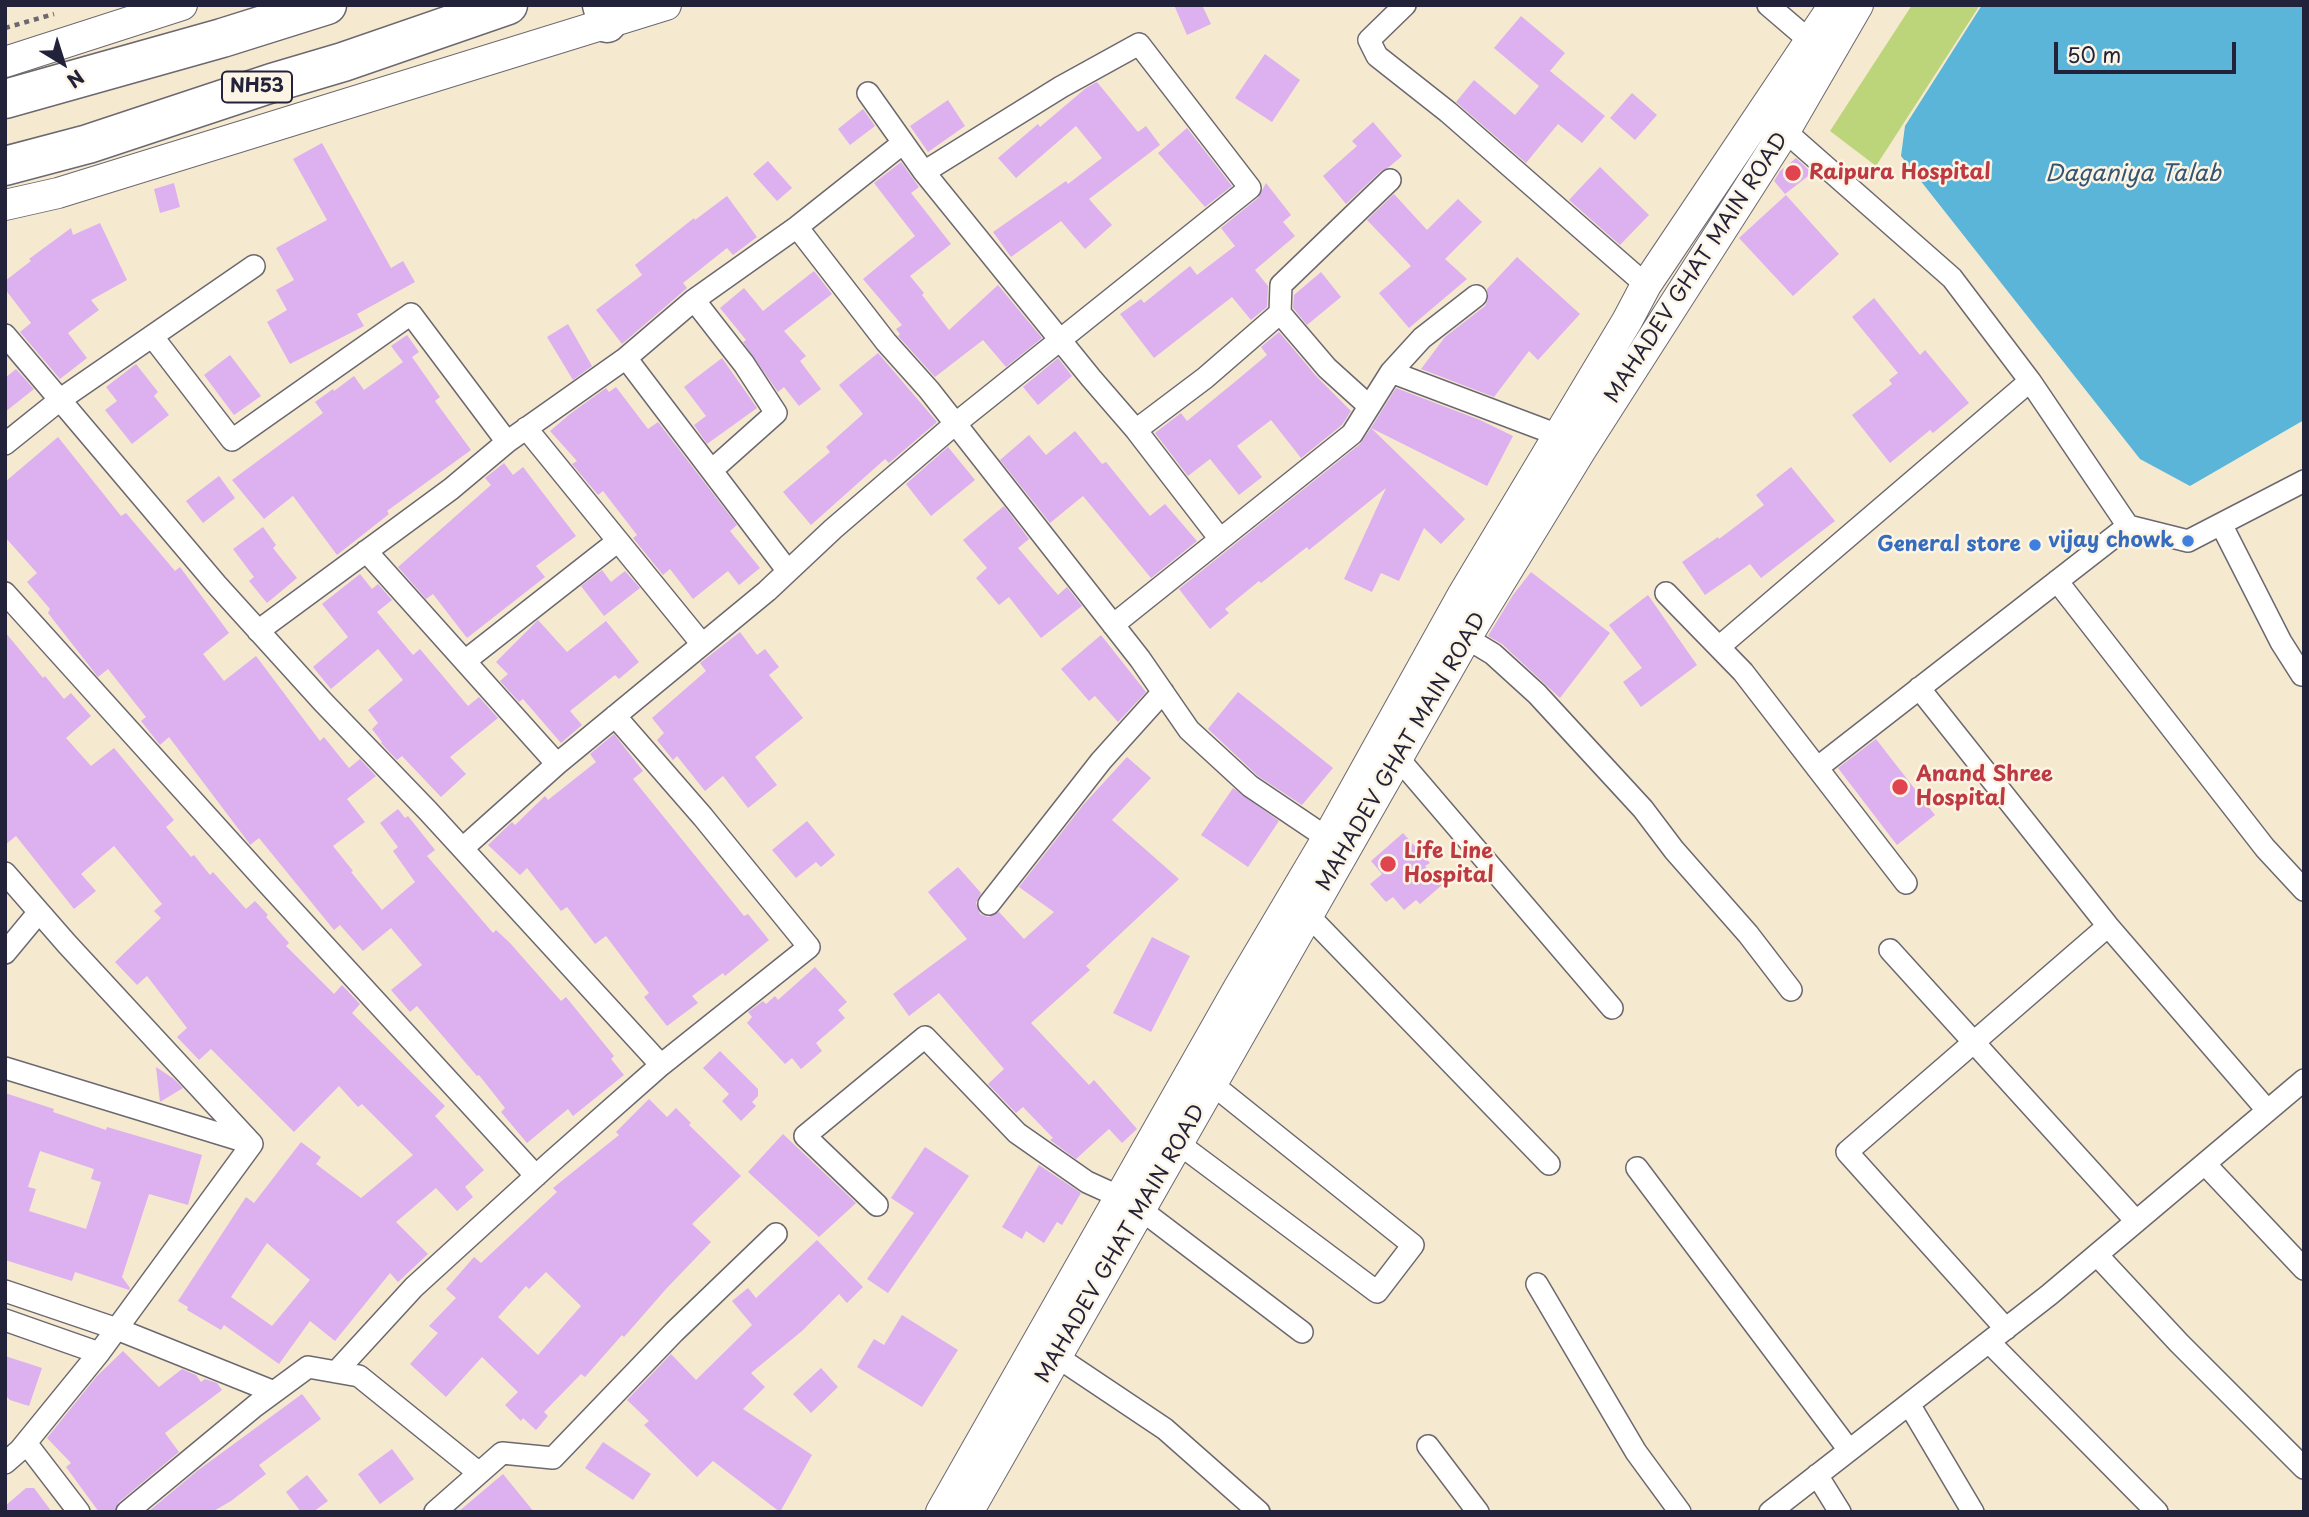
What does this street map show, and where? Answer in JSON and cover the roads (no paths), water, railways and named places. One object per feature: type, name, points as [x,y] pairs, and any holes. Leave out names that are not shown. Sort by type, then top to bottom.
[{"type":"highway","points":[[5,99],[222,38],[327,5]]},
{"type":"highway","name":"NH53","points":[[5,166],[88,144],[271,83],[344,62],[508,5]]},
{"type":"street","points":[[5,62],[182,5]]},
{"type":"street","points":[[5,205],[58,193],[605,14],[666,5]]},
{"type":"street","points":[[1405,5],[1369,40],[1377,56],[1448,112],[1646,285]]},
{"type":"street","points":[[1768,5],[1810,41]]},
{"type":"street","points":[[1391,372],[1570,442],[1646,285],[1772,124],[1810,41],[1834,5]]},
{"type":"street","name":"MAHADEV GHAT MAIN ROAD","points":[[968,1512],[1046,1350],[1130,1203],[1178,1143],[1212,1084],[1308,915],[1337,844],[1398,758],[1456,632],[1570,442],[1772,124],[1858,5]]},
{"type":"street","points":[[463,848],[557,764],[766,591],[956,424],[1250,188],[1139,44],[1060,87],[924,172]]},
{"type":"street","points":[[868,93],[924,172],[1136,430],[1220,539]]},
{"type":"street","points":[[1772,124],[1952,278],[2030,381],[2128,526],[2188,541],[2304,481]]},
{"type":"street","points":[[258,631],[451,489],[506,442],[626,358],[694,300],[797,227],[903,143]]},
{"type":"street","points":[[1369,406],[1327,368],[1280,313],[1281,285],[1390,180]]},
{"type":"street","points":[[797,227],[1113,625],[1189,730],[1250,786],[1337,844]]},
{"type":"street","points":[[5,444],[61,399],[254,266]]},
{"type":"street","points":[[1113,625],[1352,434],[1391,372],[1422,338],[1476,296]]},
{"type":"street","points":[[694,300],[744,364],[776,413],[712,470]]},
{"type":"street","points":[[1136,430],[1205,378],[1280,313]]},
{"type":"street","points":[[152,336],[232,440],[411,314],[506,442]]},
{"type":"street","points":[[5,335],[258,631],[463,848],[661,1065]]},
{"type":"street","points":[[626,358],[787,570]]},
{"type":"street","points":[[1719,647],[2030,381]]},
{"type":"street","points":[[526,428],[702,644]]},
{"type":"street","points":[[2221,524],[2281,642],[2302,675],[2304,673]]},
{"type":"street","points":[[1817,768],[2128,526]]},
{"type":"street","points":[[465,661],[618,541]]},
{"type":"street","points":[[366,551],[557,764]]},
{"type":"street","points":[[2057,582],[2265,848],[2304,890]]},
{"type":"street","points":[[5,593],[536,1176]]},
{"type":"street","points":[[1666,593],[1743,672],[1906,883]]},
{"type":"street","points":[[1130,1203],[1456,632],[1493,654],[1518,676],[1643,808],[1674,850],[1748,934],[1791,990]]},
{"type":"street","points":[[1919,688],[2108,926],[2267,1110]]},
{"type":"street","points":[[989,904],[1101,761],[1163,692]]},
{"type":"street","points":[[336,1372],[414,1287],[536,1176],[661,1065],[809,947],[703,817],[615,716]]},
{"type":"street","points":[[1398,758],[1612,1008]]},
{"type":"street","points":[[5,873],[252,1144]]},
{"type":"street","points":[[5,953],[39,912]]},
{"type":"street","points":[[1308,915],[1549,1164]]},
{"type":"street","points":[[2006,1329],[1847,1152],[2108,926]]},
{"type":"street","points":[[1890,950],[2136,1221]]},
{"type":"street","points":[[877,1205],[805,1136],[925,1037],[1017,1133],[1087,1182],[1130,1203],[1301,1332]]},
{"type":"street","points":[[5,1068],[252,1144]]},
{"type":"street","points":[[1178,1143],[1377,1292],[1413,1245],[1212,1084]]},
{"type":"street","points":[[1770,1512],[2006,1329],[2267,1110],[2300,1091]]},
{"type":"street","points":[[5,1463],[26,1443],[99,1353],[252,1144]]},
{"type":"street","points":[[2205,1164],[2304,1269]]},
{"type":"street","points":[[1637,1168],[1849,1450]]},
{"type":"street","points":[[435,1512],[502,1453],[553,1458],[674,1332],[776,1234]]},
{"type":"street","points":[[2097,1255],[2179,1343],[2304,1468]]},
{"type":"street","points":[[1537,1284],[1636,1452],[1679,1512]]},
{"type":"street","points":[[5,1291],[117,1329],[274,1392]]},
{"type":"street","points":[[5,1320],[99,1353]]},
{"type":"street","points":[[1989,1342],[2157,1512]]},
{"type":"street","points":[[941,1512],[1046,1350],[1165,1429],[1259,1512]]},
{"type":"street","points":[[127,1512],[308,1367],[359,1376],[479,1473]]},
{"type":"street","points":[[1909,1404],[1973,1512]]},
{"type":"street","points":[[26,1443],[79,1512]]},
{"type":"street","points":[[1428,1446],[1478,1512]]},
{"type":"street","points":[[1817,1475],[1840,1512]]},
{"type":"water","name":"Daganiya Talab","points":[[1982,5],[2304,5],[2304,420],[2190,486],[2140,459],[1901,156],[1905,126]]},
{"type":"place","name":"Raipura Hospital","points":[[1793,173]]},
{"type":"place","name":"vijay chowk","points":[[2188,541]]},
{"type":"place","name":"General store","points":[[2035,545]]},
{"type":"place","name":"Anand Shree Hospital","points":[[1900,787]]},
{"type":"place","name":"Life Line Hospital","points":[[1388,864]]}]
